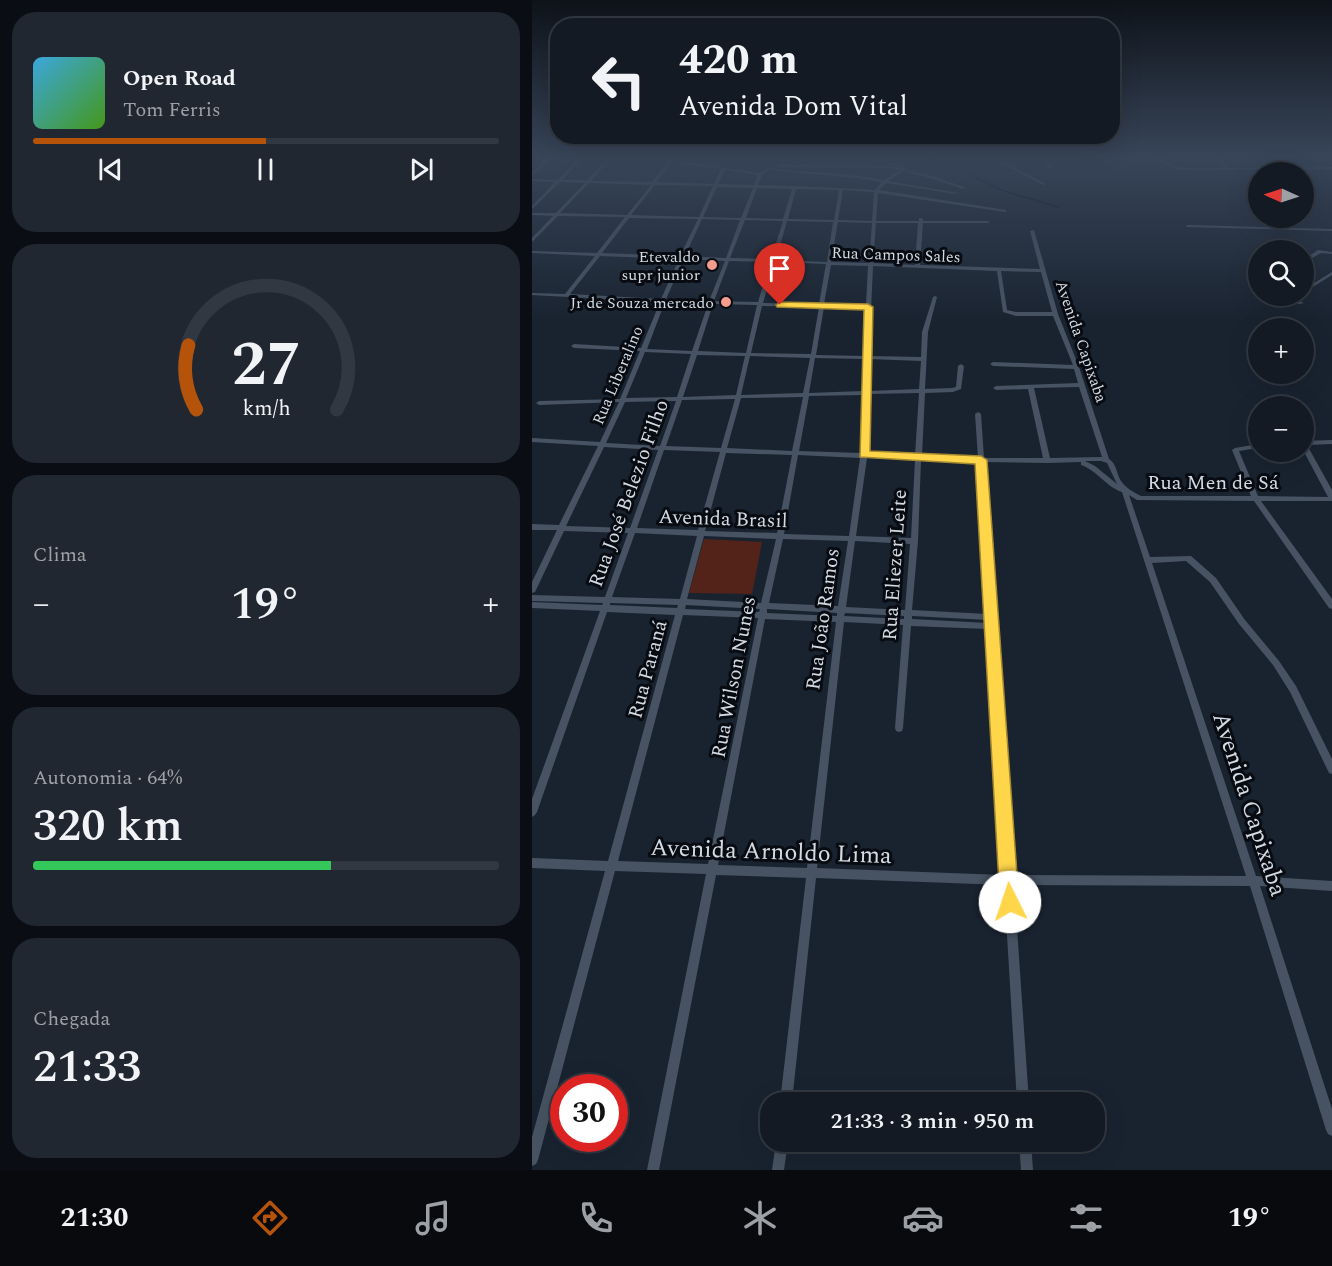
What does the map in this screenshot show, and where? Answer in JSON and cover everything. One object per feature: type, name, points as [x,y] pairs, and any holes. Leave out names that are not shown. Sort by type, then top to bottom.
[{"type":"street","points":[[540,212],[988,223],[986,221],[921,221]]},
{"type":"street","points":[[566,296],[631,212]]},
{"type":"street","name":"Rua Liberalino","points":[[532,590],[622,402],[663,301],[704,212]]},
{"type":"street","name":"Rua José Belezio Filho","points":[[532,812],[744,212]]},
{"type":"street","name":"Rua Paraná","points":[[532,1160],[724,450],[760,304],[787,212]]},
{"type":"street","name":"Rua Wilson Nunes","points":[[653,1170],[764,606],[780,537],[822,306],[836,212]]},
{"type":"street","name":"Rua João Ramos","points":[[787,1092],[840,620],[864,454],[869,358],[868,307],[875,212]]},
{"type":"street","points":[[532,241],[558,213]]},
{"type":"street","points":[[917,267],[921,221]]},
{"type":"street","points":[[1188,226],[1332,230]]},
{"type":"street","name":"Avenida Capixaba","points":[[1032,231],[1055,314],[1076,367],[1108,463],[1116,482],[1140,498]]},
{"type":"street","points":[[1314,255],[1320,251],[1332,253]]},
{"type":"street","name":"Rua Campos Sales","points":[[532,252],[1043,271]]},
{"type":"street","points":[[999,270],[1005,311],[1016,314],[1055,314]]},
{"type":"street","points":[[1314,285],[1332,273]]},
{"type":"street","points":[[532,294],[711,303],[868,307]]},
{"type":"street","name":"Rua Eliezer Leite","points":[[899,728],[914,541],[925,332],[935,297]]},
{"type":"street","points":[[574,346],[695,353],[923,359]]},
{"type":"street","points":[[993,364],[1076,367]]},
{"type":"street","points":[[540,403],[679,400],[959,388],[961,366]]},
{"type":"street","points":[[996,388],[1081,384]]},
{"type":"street","points":[[1031,387],[1047,461]]},
{"type":"street","points":[[978,414],[1022,1092]]},
{"type":"street","points":[[532,440],[661,448],[1108,463]]},
{"type":"street","points":[[1314,443],[1332,442]]},
{"type":"street","points":[[1248,447],[1239,447],[1235,453],[1255,499],[1332,606]]},
{"type":"street","name":"Rua Men de Sá","points":[[1070,462],[1091,465],[1108,483],[1140,498],[1332,498]]},
{"type":"street","points":[[1313,462],[1332,498]]},
{"type":"street","name":"Avenida Capixaba","points":[[1125,492],[1332,1130]]},
{"type":"street","name":"Avenida Brasil","points":[[532,527],[914,541]]},
{"type":"street","points":[[1147,560],[1188,558],[1213,580],[1293,689],[1332,770]]},
{"type":"street","points":[[532,598],[606,604]]},
{"type":"street","points":[[532,605],[764,606],[991,621]]},
{"type":"street","points":[[681,606],[762,616],[840,620],[906,623],[991,621]]},
{"type":"street","name":"Avenida Arnoldo Lima","points":[[532,863],[1008,880],[1253,881],[1332,886]]},
{"type":"street","points":[[778,1170],[781,1152]]},
{"type":"street","points":[[1026,1152],[1027,1170]]},
{"type":"shaded area","points":[[704,539],[762,542],[752,594],[689,593]]},
{"type":"place","name":"Etevaldo supr junior","points":[[712,265]]},
{"type":"place","name":"Jr de Souza mercado","points":[[726,302]]},
{"type":"route","points":[[780,305],[868,307],[869,358],[864,454],[981,460],[1010,902]]}]
